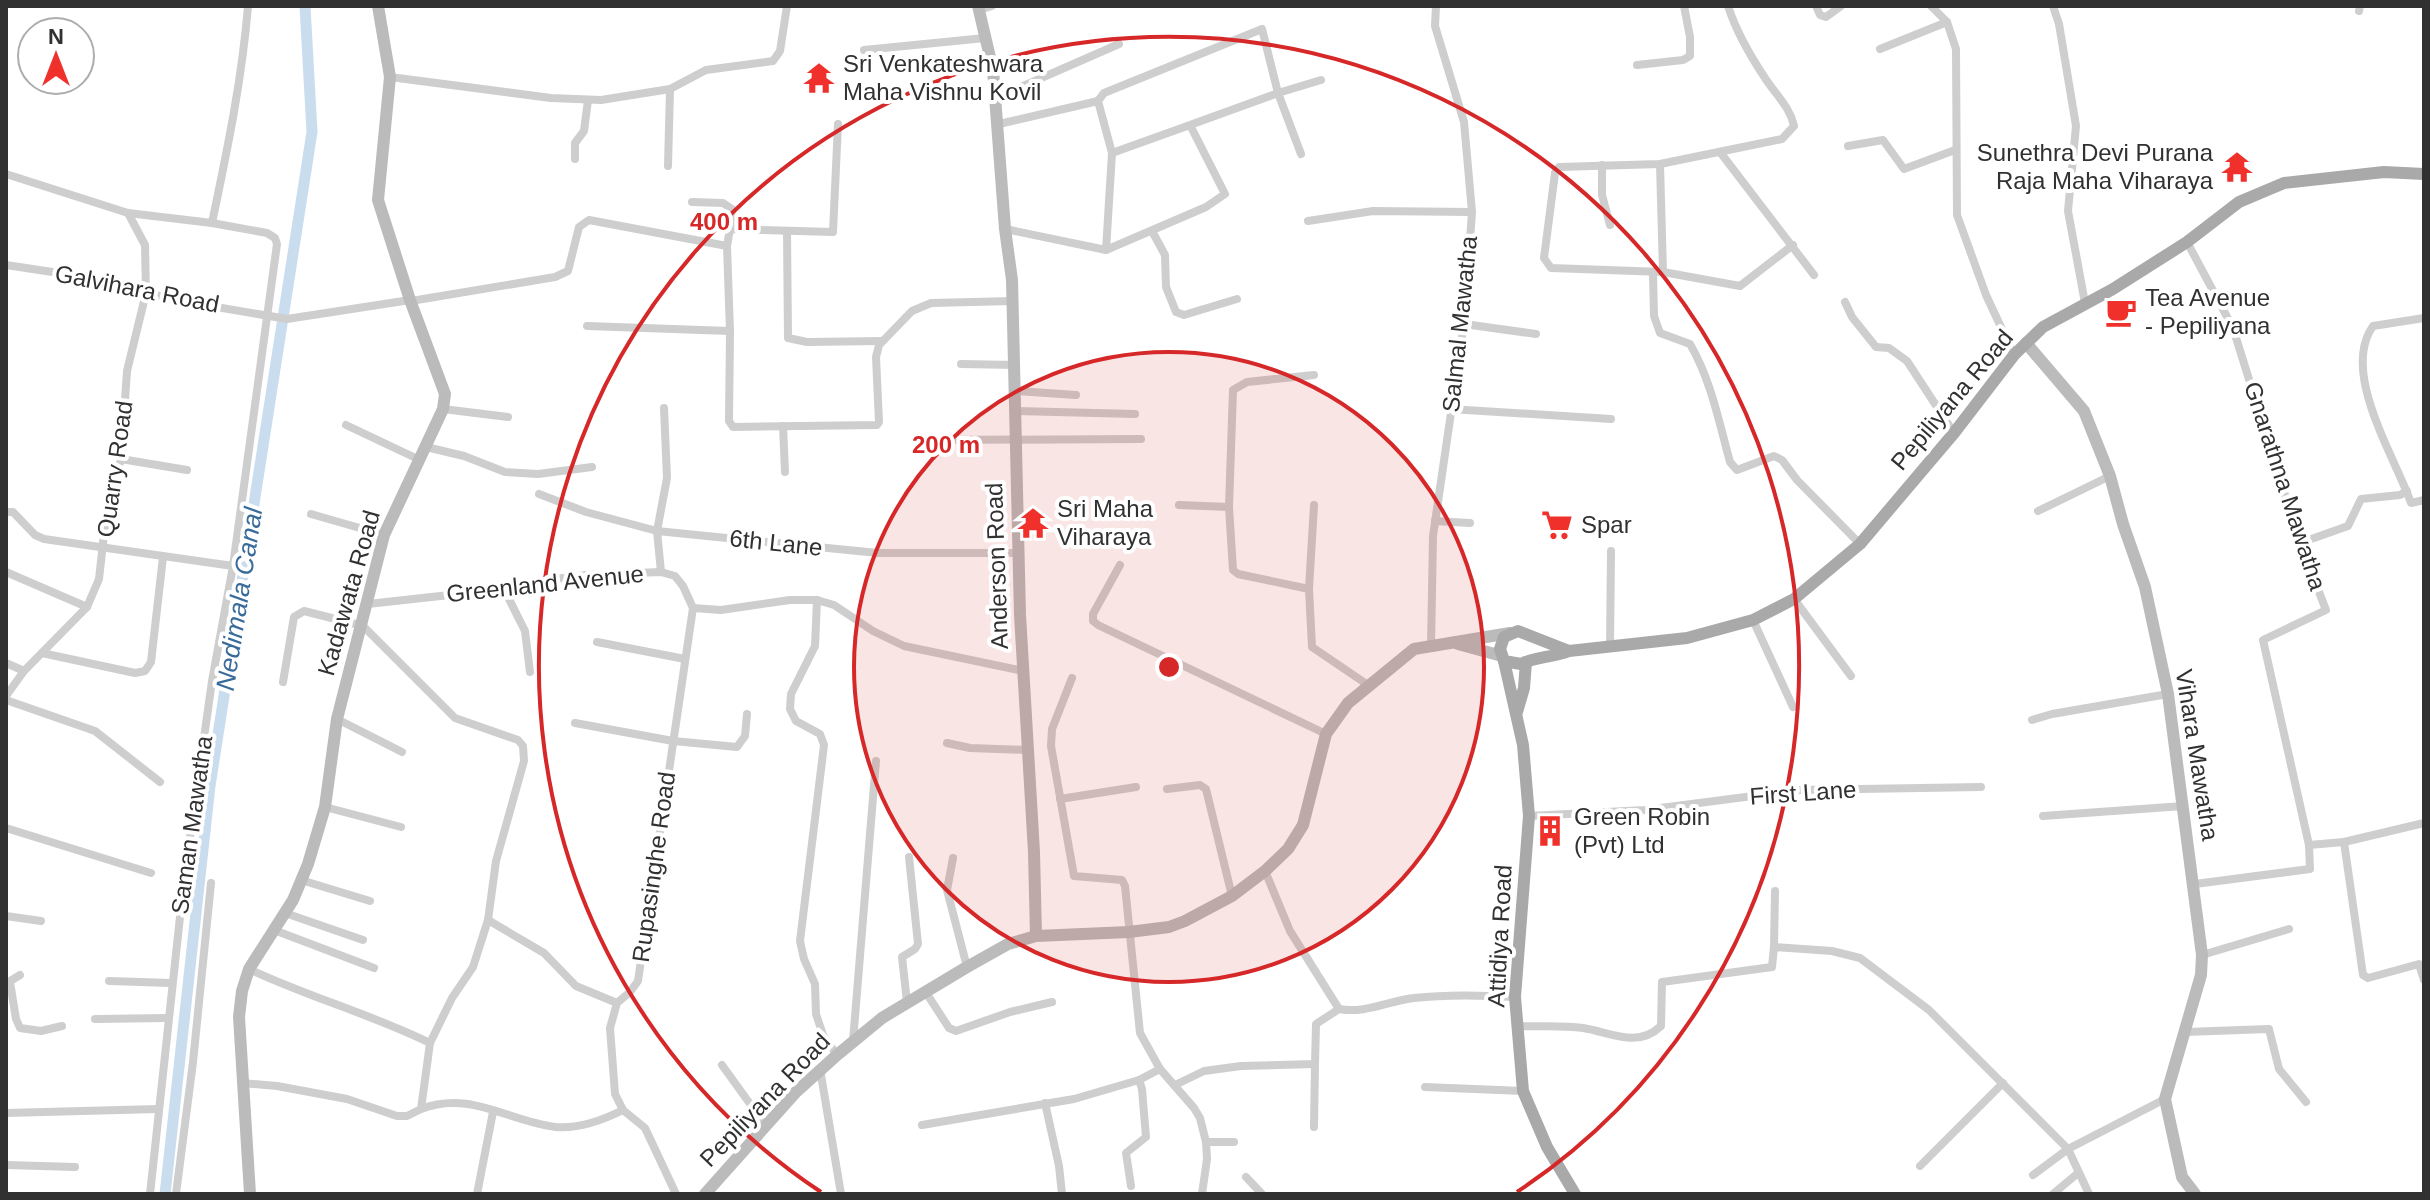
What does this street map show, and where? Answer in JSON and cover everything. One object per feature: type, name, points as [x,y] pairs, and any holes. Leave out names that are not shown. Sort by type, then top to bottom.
[{"type":"main road","name":"Pepiliyana Road","points":[[1528,660],[1569,651],[1687,638],[1753,620],[1794,599],[1860,544],[1954,433],[2014,355],[2043,327],[2113,289],[2187,242],[2239,202],[2284,183],[2384,172],[2424,174]]},
{"type":"main road","points":[[1528,660],[1512,664],[1503,658],[1500,649],[1504,637],[1518,631],[1569,651]]},
{"type":"main road","points":[[1517,716],[1528,660],[1533,651],[1531,638],[1526,633]]},
{"type":"main road","name":"Attidiya Road","points":[[1503,658],[1523,745],[1529,816],[1515,997],[1523,1091],[1547,1147],[1575,1194]]},
{"type":"street","points":[[6,174],[128,213],[212,223],[234,123],[248,6]]},
{"type":"street","points":[[378,6],[390,77],[378,200],[445,394],[443,409],[508,417]]},
{"type":"street","points":[[390,77],[588,100],[670,89],[706,70],[773,61],[780,51],[787,6]]},
{"type":"street","points":[[978,8],[992,6]]},
{"type":"street","name":"Salmal Mawatha","points":[[1431,646],[1435,521],[1464,324],[1472,212],[1464,122],[1435,26],[1436,6]]},
{"type":"street","points":[[1637,65],[1683,60],[1690,56],[1684,6]]},
{"type":"street","points":[[1728,6],[1732,20],[1765,78],[1791,113],[1794,126],[1782,139],[1660,164],[1559,167],[1555,173],[1544,258],[1551,268],[1663,272],[1740,286],[1793,245]]},
{"type":"street","points":[[1816,6],[1820,15],[1826,17],[1841,6]]},
{"type":"street","points":[[1931,6],[1947,22],[1956,49],[1957,215],[1986,295],[2014,355]]},
{"type":"street","points":[[2053,6],[2059,24],[2076,126],[2068,211],[2085,303]]},
{"type":"street","name":"Anderson Road","points":[[978,8],[993,70],[1005,229],[1010,250],[1017,391],[1023,671],[1036,936]]},
{"type":"street","points":[[1880,49],[1947,22]]},
{"type":"street","points":[[999,124],[1098,101],[1104,93],[1262,29],[1278,93],[1301,154]]},
{"type":"street","points":[[864,50],[985,38]]},
{"type":"street","points":[[996,98],[1119,44]]},
{"type":"street","points":[[1112,153],[1321,80]]},
{"type":"street","points":[[668,166],[670,89]]},
{"type":"street","points":[[575,159],[575,143],[584,131],[588,100]]},
{"type":"street","points":[[1098,101],[1112,153],[1106,250]]},
{"type":"street","points":[[730,229],[833,232],[838,124]]},
{"type":"street","points":[[1005,229],[1106,250],[1206,207],[1225,194],[1190,125]]},
{"type":"street","points":[[1848,146],[1883,140],[1904,169],[1955,150]]},
{"type":"street","points":[[1720,152],[1814,275]]},
{"type":"street","points":[[1660,164],[1663,272]]},
{"type":"street","points":[[1602,165],[1602,195],[1610,225]]},
{"type":"street","points":[[692,202],[723,203],[732,209],[727,246],[729,421],[733,427],[877,425],[876,357],[882,341],[912,311],[931,303],[1013,301]]},
{"type":"street","points":[[1308,221],[1373,211],[1472,212]]},
{"type":"street","name":"Quarry Road","points":[[6,698],[24,671],[87,607],[99,579],[107,507],[121,459],[127,371],[146,293],[145,245],[128,213]]},
{"type":"street","name":"Galvihara Road","points":[[6,265],[79,276],[146,293],[287,319],[555,277],[568,271],[579,227],[589,220],[727,246]]},
{"type":"street","name":"Saman Mawatha","points":[[150,1194],[171,983],[277,244],[275,238],[267,233],[212,223]]},
{"type":"street","points":[[1152,231],[1165,255],[1166,287],[1176,312],[1184,315],[1237,299]]},
{"type":"street","points":[[787,232],[788,338],[807,342],[882,341]]},
{"type":"street","name":"Gnarathna Mawatha","points":[[2187,242],[2233,328],[2300,543],[2326,610],[2263,640],[2309,845]]},
{"type":"street","points":[[1653,273],[1654,316],[1660,333],[1690,344],[1698,357],[1730,462],[1737,470],[1774,456],[1782,460],[1797,480],[1860,544]]},
{"type":"street","points":[[1845,302],[1852,317],[1876,347],[1889,348],[1907,361],[1954,433]]},
{"type":"street","points":[[2424,318],[2373,326],[2366,336],[2363,380],[2382,438],[2411,503],[2424,500]]},
{"type":"street","points":[[1464,324],[1536,334]]},
{"type":"street","points":[[587,326],[730,331]]},
{"type":"street","name":"Vihara Mawatha","points":[[2026,343],[2084,411],[2110,476],[2145,587],[2168,694],[2202,955],[2201,975],[2165,1099],[2182,1177],[2195,1194]]},
{"type":"street","points":[[961,364],[1016,365]]},
{"type":"street","points":[[1309,589],[1238,574],[1233,570],[1229,507],[1233,390],[1247,382],[1314,375]]},
{"type":"street","points":[[1017,391],[1076,395]]},
{"type":"street","points":[[661,572],[657,531],[667,478],[664,408]]},
{"type":"street","name":"Kadawata Road","points":[[250,1194],[239,1017],[242,991],[249,969],[285,913],[301,880],[325,807],[337,719],[384,535],[443,409]]},
{"type":"street","points":[[1450,409],[1611,419]]},
{"type":"street","points":[[1016,411],[1135,414]]},
{"type":"street","points":[[346,425],[420,460]]},
{"type":"street","points":[[783,426],[785,472]]},
{"type":"street","points":[[942,440],[1141,439]]},
{"type":"street","points":[[426,447],[464,456],[505,472],[538,474],[592,467]]},
{"type":"street","points":[[121,459],[187,470]]},
{"type":"street","points":[[2038,511],[2110,476]]},
{"type":"street","points":[[2300,543],[2348,526],[2361,499],[2400,495],[2407,491]]},
{"type":"street","name":"6th Lane","points":[[539,494],[586,512],[657,531],[878,553],[1019,553]]},
{"type":"street","points":[[1179,505],[1229,507]]},
{"type":"street","points":[[1314,505],[1309,589],[1312,647],[1368,685]]},
{"type":"street","points":[[6,512],[13,512],[35,535],[44,539],[233,566]]},
{"type":"street","points":[[311,514],[384,535]]},
{"type":"street","points":[[1435,521],[1470,523]]},
{"type":"street","points":[[1610,648],[1611,551]]},
{"type":"street","points":[[42,653],[135,673],[145,671],[151,662],[163,557]]},
{"type":"street","points":[[1120,565],[1093,614],[1093,621],[1326,734]]},
{"type":"street","points":[[6,572],[87,607]]},
{"type":"street","name":"Greenland Avenue","points":[[368,604],[504,589],[586,575],[661,572],[675,576],[693,608]]},
{"type":"street","points":[[504,589],[525,631],[530,672]]},
{"type":"street","points":[[1794,599],[1851,676]]},
{"type":"street","points":[[693,608],[721,610],[790,600],[817,600],[834,605],[873,631],[904,646],[1023,671]]},
{"type":"street","points":[[817,600],[815,646],[791,694],[790,709],[796,721],[820,734],[824,745],[800,941],[815,984],[816,1014],[823,1035],[837,1055]]},
{"type":"street","name":"Rupasinghe Road","points":[[676,1194],[645,1128],[623,1110],[615,1094],[610,1028],[617,1003],[638,981],[693,608]]},
{"type":"street","points":[[283,682],[294,617],[298,613],[304,611],[363,626],[455,718],[518,740],[523,746],[524,761],[496,861],[488,920],[473,967],[452,998],[430,1043],[421,1109]]},
{"type":"street","points":[[1753,620],[1793,707]]},
{"type":"street","name":"Pepiliyana Road","points":[[705,1194],[820,1069],[907,1002],[967,967],[1008,944],[1036,936],[1129,932],[1177,924],[1232,896],[1288,849],[1303,825],[1326,734],[1348,703],[1414,649],[1510,633]]},
{"type":"street","points":[[597,642],[685,659]]},
{"type":"street","points":[[1451,643],[1477,647],[1503,658]]},
{"type":"street","points":[[6,663],[24,671]]},
{"type":"street","points":[[1072,678],[1052,729],[1051,746],[1074,876],[1122,880],[1125,886],[1140,1033],[1160,1069],[1194,1108],[1206,1142],[1202,1194]]},
{"type":"street","points":[[2032,720],[2168,694]]},
{"type":"street","points":[[6,698],[95,731],[160,782]]},
{"type":"street","points":[[575,723],[673,741],[737,747],[745,736],[747,714]]},
{"type":"street","points":[[337,719],[402,752]]},
{"type":"street","points":[[947,743],[970,748],[1027,750]]},
{"type":"street","points":[[853,1041],[876,761]]},
{"type":"street","points":[[1167,789],[1200,785],[1206,789],[1232,896]]},
{"type":"street","points":[[1060,799],[1136,787]]},
{"type":"street","name":"First Lane","points":[[1529,816],[1645,810],[1800,790],[1981,787]]},
{"type":"street","points":[[2043,816],[2183,806]]},
{"type":"street","points":[[325,807],[401,827]]},
{"type":"street","points":[[2195,884],[2310,869],[2309,845],[2344,842],[2424,823]]},
{"type":"street","points":[[6,828],[151,873]]},
{"type":"street","points":[[2344,842],[2363,975],[2368,978],[2419,964],[2424,980]]},
{"type":"street","points":[[907,1002],[902,957],[918,944],[909,857]]},
{"type":"street","points":[[953,858],[947,890],[967,967]]},
{"type":"street","points":[[1265,871],[1290,931],[1339,1009]]},
{"type":"street","points":[[301,880],[370,901]]},
{"type":"street","points":[[176,1194],[211,883]]},
{"type":"street","points":[[1519,1026],[1584,1028],[1605,1035],[1639,1039],[1661,1026],[1662,982],[1772,967],[1775,891]]},
{"type":"street","points":[[285,913],[363,940]]},
{"type":"street","points":[[6,916],[41,921]]},
{"type":"street","points":[[488,920],[544,953],[576,986],[617,1003]]},
{"type":"street","points":[[2202,955],[2289,929]]},
{"type":"street","points":[[274,930],[374,968]]},
{"type":"street","points":[[1774,947],[1832,951],[1860,958],[1929,1010],[2068,1149],[2089,1194]]},
{"type":"street","points":[[249,969],[292,989],[390,1023],[430,1043]]},
{"type":"street","points":[[20,975],[8,983],[20,1028],[41,1031],[62,1026]]},
{"type":"street","points":[[109,981],[171,983]]},
{"type":"street","points":[[925,991],[949,1028],[956,1031],[1010,1012],[1052,1002]]},
{"type":"street","points":[[1314,1127],[1316,1024],[1339,1009],[1355,1012],[1410,998],[1467,994],[1515,997]]},
{"type":"street","points":[[95,1019],[167,1018]]},
{"type":"street","points":[[2185,1032],[2269,1029],[2279,1069],[2306,1102]]},
{"type":"street","points":[[1175,1085],[1204,1071],[1241,1066],[1315,1064]]},
{"type":"street","points":[[722,1065],[766,1126]]},
{"type":"street","points":[[820,1069],[841,1194]]},
{"type":"street","points":[[922,1125],[1074,1099],[1139,1080],[1160,1069]]},
{"type":"street","points":[[1131,1186],[1126,1153],[1146,1137],[1139,1080]]},
{"type":"street","points":[[242,1083],[347,1099],[397,1116],[407,1116],[440,1101],[472,1103],[493,1112],[559,1127],[583,1125],[623,1110]]},
{"type":"street","points":[[1920,1166],[2003,1083]]},
{"type":"street","points":[[1425,1087],[1523,1091]]},
{"type":"street","points":[[2033,1175],[2068,1149],[2165,1099]]},
{"type":"street","points":[[1045,1103],[1062,1194]]},
{"type":"street","points":[[6,1113],[158,1109]]},
{"type":"street","points":[[477,1194],[493,1112]]},
{"type":"street","points":[[1206,1142],[1234,1142]]},
{"type":"street","points":[[6,1165],[75,1167]]},
{"type":"street","points":[[2053,1194],[2078,1173]]},
{"type":"street","points":[[1246,1177],[1262,1194]]},
{"type":"waterway","name":"Nedimala Canal","points":[[165,1194],[210,786],[312,132],[305,6]]},
{"type":"place","name":"Sri Venkateshwara Maha Vishnu Kovil","points":[[819,78]]},
{"type":"place","name":"Sunethra Devi Purana Raja Maha Viharaya","points":[[2237,167]]},
{"type":"place","name":"Tea Avenue - Pepiliyana","points":[[2121,312]]},
{"type":"place","name":"Sri Maha Viharaya","points":[[1033,523]]},
{"type":"place","name":"Spar","points":[[1557,525]]},
{"type":"place","name":"Green Robin (Pvt) Ltd","points":[[1550,831]]}]
